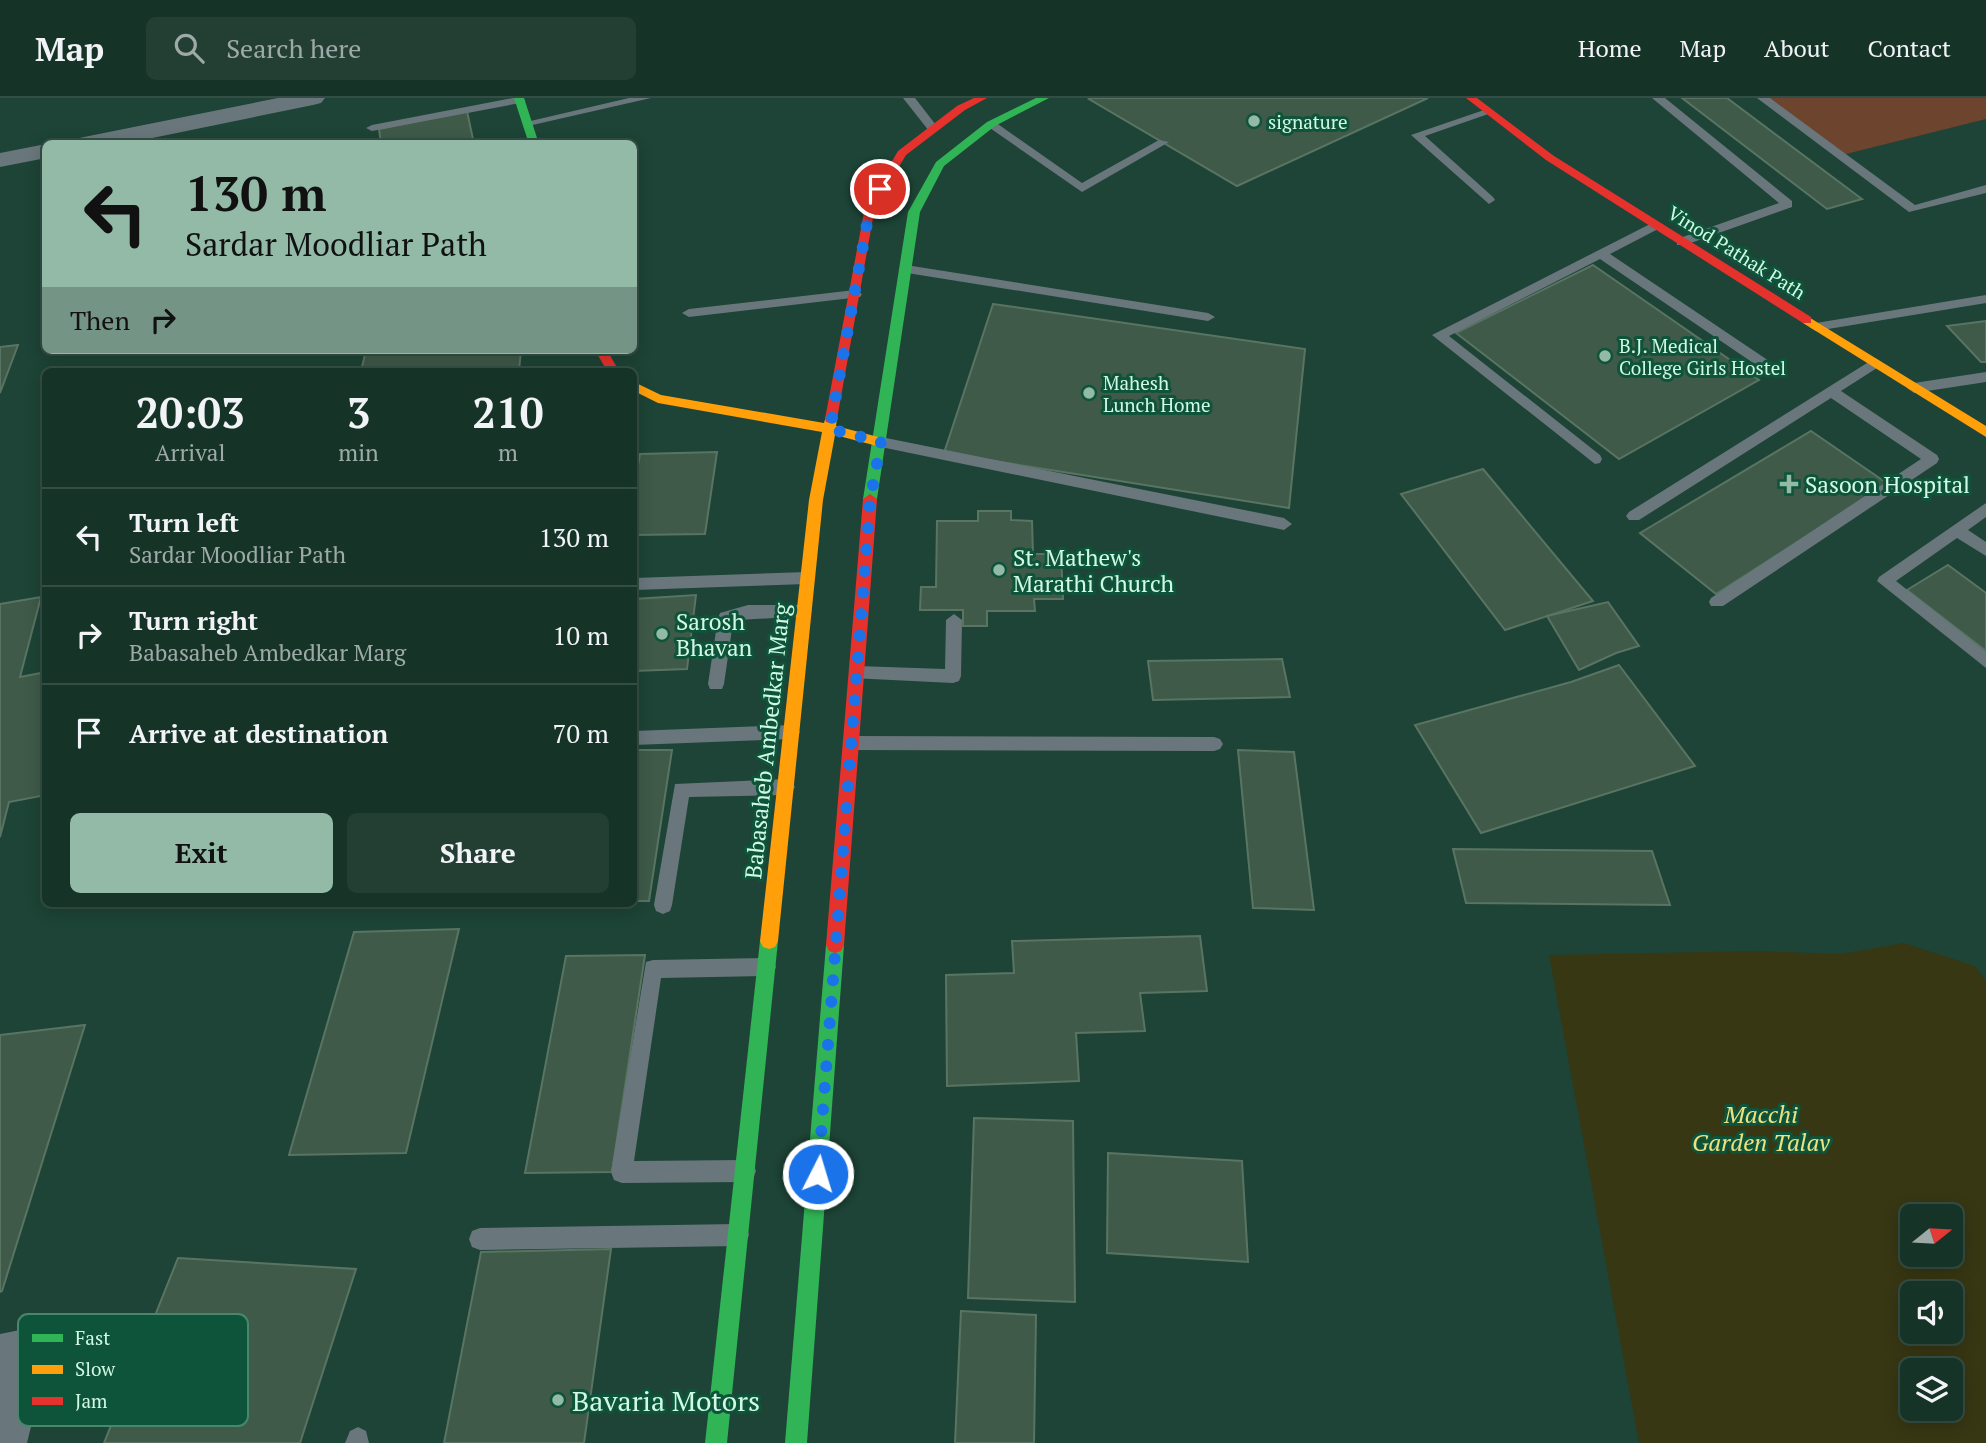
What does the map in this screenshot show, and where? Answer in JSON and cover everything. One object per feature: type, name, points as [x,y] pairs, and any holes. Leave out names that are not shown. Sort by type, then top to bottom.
[{"type":"main road","name":"Babasaheb Ambedkar Marg","points":[[716,1443],[816,500],[870,207],[902,153],[961,108],[982,98]]},
{"type":"main road","points":[[796,1443],[852,743],[870,501],[870,465],[881,442],[914,212],[940,164],[991,124],[1044,98]]},
{"type":"main road","name":"Vinod Pathak Path","points":[[1471,98],[1550,158],[1986,432]]},
{"type":"main road","points":[[520,99],[533,140]]},
{"type":"main road","points":[[637,388],[658,399],[830,429],[881,442]]},
{"type":"street","points":[[104,140],[313,98]]},
{"type":"street","points":[[0,160],[42,152]]},
{"type":"street","points":[[0,1358],[18,1354]]},
{"type":"street","points":[[2,1443],[18,1378]]},
{"type":"lane","points":[[528,123],[645,98]]},
{"type":"lane","points":[[909,98],[933,129]]},
{"type":"lane","points":[[1658,98],[1788,204],[1681,242]]},
{"type":"lane","points":[[1763,98],[1913,209],[1986,189]]},
{"type":"lane","points":[[372,128],[496,107],[520,99]]},
{"type":"lane","points":[[1488,112],[1418,135],[1489,200]]},
{"type":"lane","points":[[991,124],[1082,188],[1163,142]]},
{"type":"lane","points":[[1595,459],[1439,335],[1656,225]]},
{"type":"lane","points":[[1600,253],[1770,368]]},
{"type":"lane","points":[[906,269],[1208,317]]},
{"type":"lane","points":[[689,313],[855,294]]},
{"type":"lane","points":[[1816,327],[1986,299]]},
{"type":"lane","points":[[1634,516],[1875,363]]},
{"type":"lane","points":[[1914,388],[1986,377]]},
{"type":"lane","points":[[1717,602],[1932,459],[1832,392]]},
{"type":"lane","points":[[881,442],[1284,524]]},
{"type":"lane","points":[[1986,509],[1885,581],[1986,661]]},
{"type":"lane","points":[[1957,530],[1986,550]]},
{"type":"lane","points":[[637,584],[807,578]]},
{"type":"lane","points":[[716,684],[726,618],[748,611],[804,611]]},
{"type":"lane","points":[[857,673],[953,676],[954,620]]},
{"type":"lane","points":[[637,738],[791,732]]},
{"type":"lane","points":[[852,743],[1214,744]]},
{"type":"lane","points":[[663,905],[681,789],[786,787]]},
{"type":"lane","points":[[745,1171],[622,1172],[653,969],[766,967]]},
{"type":"lane","points":[[481,1239],[738,1235]]},
{"type":"shaded area","points":[[1768,98],[1986,98],[1986,119],[1842,155]]},
{"type":"water","name":"Macchi Garden Talav","points":[[1904,943],[1975,966],[1986,982],[1986,1443],[1639,1443],[1549,955],[1757,951],[1840,954]]},
{"type":"building","name":"signature","points":[[1091,98],[1428,98],[1237,186],[1089,99]]},
{"type":"building","points":[[1682,98],[1727,98],[1862,199],[1827,209]]},
{"type":"building","points":[[467,111],[473,140],[380,140],[379,129]]},
{"type":"building","name":"B.J. Medical College Girls Hostel","points":[[1593,265],[1759,380],[1619,459],[1456,333]]},
{"type":"building","points":[[993,304],[1305,349],[1289,508],[944,453]]},
{"type":"building","points":[[1986,321],[1986,362],[1981,362],[1947,326]]},
{"type":"building","points":[[18,345],[0,393],[0,347]]},
{"type":"building","points":[[365,354],[521,354],[519,368],[362,368]]},
{"type":"building","points":[[1811,431],[1888,484],[1716,594],[1640,533]]},
{"type":"building","points":[[717,452],[705,534],[637,535],[637,472],[640,454]]},
{"type":"building","points":[[1483,469],[1593,601],[1505,630],[1401,494]]},
{"type":"building","name":"St. Mathew's Marathi Church","points":[[978,511],[1011,511],[1011,520],[1032,521],[1033,554],[1061,554],[1063,599],[1034,599],[1035,611],[987,611],[987,626],[963,626],[963,610],[920,610],[921,587],[936,587],[937,521],[978,521]]},
{"type":"building","points":[[1948,565],[1986,593],[1986,651],[1907,590]]},
{"type":"building","name":"Sarosh Bhavan","points":[[696,595],[687,669],[637,671],[637,599]]},
{"type":"building","points":[[41,597],[20,677],[42,673],[42,796],[9,802],[0,837],[0,604]]},
{"type":"building","points":[[1608,602],[1639,646],[1579,670],[1547,616]]},
{"type":"building","points":[[1282,659],[1290,697],[1153,700],[1148,661]]},
{"type":"building","points":[[1619,665],[1695,766],[1481,833],[1415,725],[1571,682]]},
{"type":"building","points":[[637,750],[672,750],[649,901],[637,901]]},
{"type":"building","points":[[1238,750],[1294,752],[1314,910],[1253,908]]},
{"type":"building","points":[[1453,849],[1652,851],[1670,905],[1466,903]]},
{"type":"building","points":[[459,929],[406,1153],[289,1155],[354,932]]},
{"type":"building","points":[[1200,936],[1207,991],[1140,993],[1145,1031],[1076,1033],[1079,1081],[947,1086],[946,975],[1014,973],[1012,941]]},
{"type":"building","points":[[645,955],[612,1172],[525,1173],[566,956]]},
{"type":"building","points":[[85,1025],[2,1291],[0,1292],[0,1035]]},
{"type":"building","points":[[974,1118],[1073,1121],[1075,1302],[968,1298]]},
{"type":"building","points":[[1108,1153],[1242,1161],[1248,1262],[1107,1253]]},
{"type":"building","points":[[611,1249],[584,1443],[444,1443],[481,1252]]},
{"type":"building","points":[[178,1258],[356,1269],[300,1443],[104,1443],[111,1426],[248,1426],[248,1314],[156,1314]]},
{"type":"building","points":[[961,1311],[1036,1315],[1034,1443],[955,1443]]},
{"type":"traffic: fast","points":[[519,98],[533,140]]},
{"type":"traffic: fast","points":[[870,499],[914,212],[940,164],[991,124],[1044,98]]},
{"type":"traffic: fast","points":[[716,1443],[769,941]]},
{"type":"traffic: fast","points":[[796,1443],[835,945]]},
{"type":"traffic: slow","points":[[1807,320],[1986,432]]},
{"type":"traffic: slow","points":[[637,388],[658,399],[830,429],[881,442]]},
{"type":"traffic: slow","points":[[769,941],[816,500],[831,419]]},
{"type":"traffic: jam","points":[[831,419],[870,207],[902,153],[961,108],[982,98]]},
{"type":"traffic: jam","points":[[1471,98],[1550,158],[1807,320]]},
{"type":"traffic: jam","points":[[603,354],[611,368]]},
{"type":"traffic: jam","points":[[835,945],[870,499]]},
{"type":"place","name":"signature","points":[[1254,121]]},
{"type":"place","name":"B.J. Medical College Girls Hostel","points":[[1605,356]]},
{"type":"place","name":"Mahesh Lunch Home","points":[[1089,393]]},
{"type":"place","name":"Sasoon Hospital","points":[[1789,484]]},
{"type":"place","name":"St. Mathew's Marathi Church","points":[[999,570]]},
{"type":"place","name":"Sarosh Bhavan","points":[[662,634]]},
{"type":"place","name":"Bavaria Motors","points":[[558,1400]]},
{"type":"route","points":[[818,1174],[870,501],[881,442],[830,429],[870,207],[880,189]]}]
